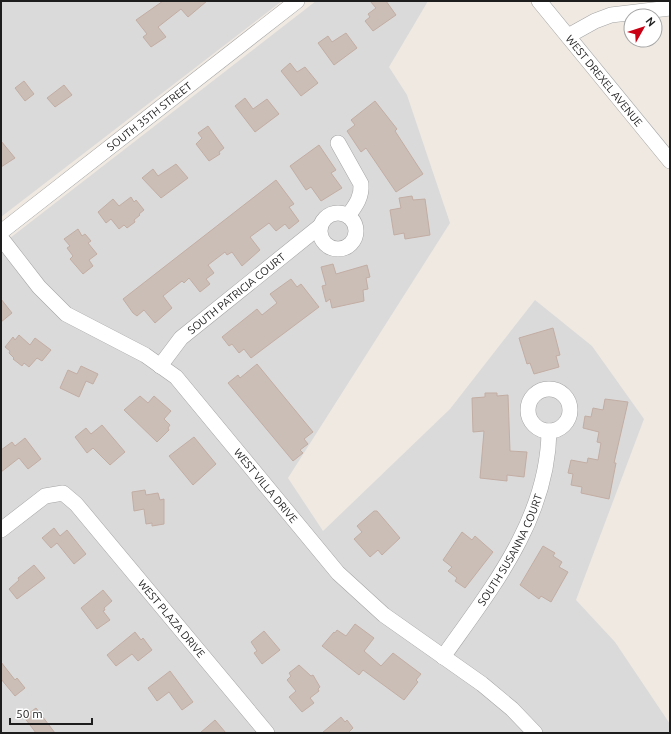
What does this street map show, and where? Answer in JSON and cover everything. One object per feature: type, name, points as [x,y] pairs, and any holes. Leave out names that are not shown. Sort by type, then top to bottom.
[{"type":"street","name":"SOUTH 35TH STREET","points":[[1,232],[297,1]]},
{"type":"street","name":"WEST DREXEL AVENUE","points":[[539,1],[670,161]]},
{"type":"street","points":[[568,36],[595,21],[611,15],[670,8]]},
{"type":"street","points":[[319,228],[321,240],[330,248],[342,249],[352,243],[355,237],[355,225],[348,216],[360,199],[362,191],[361,184],[338,143]]},
{"type":"street","name":"SOUTH PATRICIA COURT","points":[[160,366],[181,338],[319,228],[321,222],[330,214],[336,212],[348,216]]},
{"type":"street","name":"WEST VILLA DRIVE","points":[[1,238],[39,288],[66,314],[145,355],[176,377],[338,573],[384,615],[482,684],[512,709],[535,733]]},
{"type":"street","name":"SOUTH SUSANNA COURT","points":[[443,657],[507,565],[536,505],[544,475],[549,432]]},
{"type":"street","name":"WEST PLAZA DRIVE","points":[[1,530],[45,496],[63,493],[76,504],[267,733]]},
{"type":"shaded area","points":[[1,1],[282,1],[1,217]]},
{"type":"shaded area","points":[[316,1],[428,1],[389,67],[407,95],[450,223],[288,478],[323,531],[450,409],[535,300],[592,346],[644,419],[576,600],[615,642],[670,724],[670,733],[1,733],[1,245]]},
{"type":"building","points":[[163,1],[207,1],[188,17],[181,9],[158,27],[166,37],[151,47],[143,37],[147,34],[136,20]]},
{"type":"building","points":[[370,1],[386,1],[396,15],[373,31],[365,21],[370,17],[368,14],[376,8]]},
{"type":"building","points":[[346,33],[357,48],[334,65],[318,43],[328,36],[332,42]]},
{"type":"building","points":[[290,63],[297,72],[305,67],[318,83],[301,96],[281,71]]},
{"type":"building","points":[[24,81],[34,94],[25,101],[15,88]]},
{"type":"building","points":[[64,85],[72,95],[55,107],[47,98]]},
{"type":"building","points":[[245,98],[253,109],[267,99],[279,114],[255,132],[235,106]]},
{"type":"building","points":[[375,101],[397,129],[395,131],[423,174],[396,192],[366,148],[361,152],[347,131],[355,125],[351,120]]},
{"type":"building","points":[[208,126],[224,148],[219,152],[220,154],[209,161],[196,144],[202,138],[198,133]]},
{"type":"building","points":[[1,141],[15,158],[1,167]]},
{"type":"building","points":[[319,145],[336,170],[331,173],[342,188],[321,201],[311,187],[306,190],[290,166]]},
{"type":"building","points":[[176,164],[188,178],[161,198],[142,178],[153,169],[158,176]]},
{"type":"building","points":[[276,180],[294,204],[289,207],[299,221],[289,229],[285,224],[276,231],[269,223],[250,237],[260,250],[242,266],[232,252],[227,255],[225,252],[208,265],[214,273],[206,279],[210,284],[200,292],[189,278],[184,283],[182,281],[163,296],[172,308],[155,323],[144,310],[137,316],[133,313],[123,299]]},
{"type":"building","points":[[412,196],[413,200],[425,199],[430,235],[405,239],[404,233],[394,235],[390,210],[401,208],[399,198]]},
{"type":"building","points":[[131,197],[134,202],[136,200],[144,210],[134,220],[135,222],[127,228],[124,225],[119,229],[111,219],[106,223],[98,212],[113,199],[119,206]]},
{"type":"building","points":[[78,229],[82,236],[85,234],[91,241],[88,243],[97,254],[89,260],[93,266],[83,274],[70,259],[73,256],[67,248],[70,246],[64,239]]},
{"type":"building","points":[[333,264],[336,274],[367,265],[370,277],[366,278],[368,289],[363,290],[364,301],[332,308],[330,299],[326,302],[322,286],[326,285],[321,267]]},
{"type":"building","points":[[291,279],[297,287],[301,284],[319,307],[251,358],[244,349],[239,353],[232,344],[229,346],[222,337],[257,309],[262,315],[277,303],[270,294]]},
{"type":"building","points":[[1,299],[12,313],[1,322]]},
{"type":"building","points":[[553,328],[560,355],[556,356],[559,367],[534,374],[530,363],[527,364],[519,338]]},
{"type":"building","points":[[19,335],[30,345],[35,338],[51,350],[42,361],[37,358],[29,367],[24,363],[22,366],[13,359],[14,358],[9,353],[10,351],[5,347],[13,337],[15,340]]},
{"type":"building","points":[[257,364],[313,432],[304,439],[308,444],[300,450],[303,453],[293,461],[228,383],[238,375],[240,378]]},
{"type":"building","points":[[81,366],[98,374],[93,384],[86,381],[79,397],[60,388],[68,370],[77,374]]},
{"type":"building","points":[[485,393],[497,393],[497,396],[508,395],[510,451],[527,452],[524,477],[507,475],[507,481],[480,478],[484,431],[473,432],[472,398],[485,397]]},
{"type":"building","points":[[140,396],[148,403],[154,396],[171,411],[164,419],[170,425],[168,428],[169,430],[157,442],[124,410]]},
{"type":"building","points":[[605,399],[628,402],[614,463],[616,463],[609,499],[581,493],[582,487],[571,485],[573,474],[568,473],[571,460],[587,463],[588,458],[598,460],[601,443],[597,442],[599,432],[583,428],[585,416],[591,417],[593,408],[603,410]]},
{"type":"building","points":[[102,425],[125,452],[110,465],[93,448],[87,453],[75,437],[86,428],[91,434]]},
{"type":"building","points":[[194,437],[216,464],[193,485],[169,456]]},
{"type":"building","points":[[25,438],[41,459],[28,469],[19,458],[1,472],[1,450],[12,442],[15,446]]},
{"type":"building","points":[[145,490],[146,495],[158,493],[160,500],[164,499],[164,524],[152,526],[152,523],[146,524],[144,509],[134,511],[132,492]]},
{"type":"building","points":[[374,511],[377,511],[400,538],[382,555],[378,550],[370,557],[354,539],[362,532],[357,526]]},
{"type":"building","points":[[54,528],[60,536],[67,530],[86,554],[74,564],[57,543],[51,548],[42,538]]},
{"type":"building","points":[[462,532],[472,540],[475,536],[493,552],[465,588],[455,581],[457,578],[448,571],[452,567],[443,560]]},
{"type":"building","points":[[543,546],[555,553],[553,556],[562,562],[559,567],[568,572],[551,602],[541,596],[539,599],[520,585]]},
{"type":"building","points":[[34,565],[45,578],[17,599],[9,589],[19,580],[18,578]]},
{"type":"building","points":[[103,590],[112,601],[104,608],[105,610],[103,611],[110,620],[97,629],[81,608]]},
{"type":"building","points":[[355,624],[374,638],[364,651],[381,666],[393,653],[421,674],[416,680],[418,682],[404,700],[363,670],[359,675],[322,646],[337,630],[346,636]]},
{"type":"building","points":[[264,631],[280,650],[262,664],[254,653],[257,651],[251,642]]},
{"type":"building","points":[[135,632],[141,640],[143,638],[152,650],[138,661],[132,654],[116,666],[107,655]]},
{"type":"building","points":[[1,662],[15,680],[17,678],[25,688],[15,696],[1,679]]},
{"type":"building","points":[[299,665],[311,676],[313,675],[320,687],[318,689],[319,691],[310,698],[314,703],[302,712],[289,697],[296,691],[287,680],[291,676],[289,673]]},
{"type":"building","points":[[170,671],[193,702],[182,710],[169,692],[157,701],[148,688]]},
{"type":"building","points":[[36,708],[55,733],[36,733],[24,717]]},
{"type":"building","points":[[341,717],[345,722],[347,720],[353,728],[348,733],[322,733]]},
{"type":"building","points":[[215,720],[226,733],[200,733]]}]
